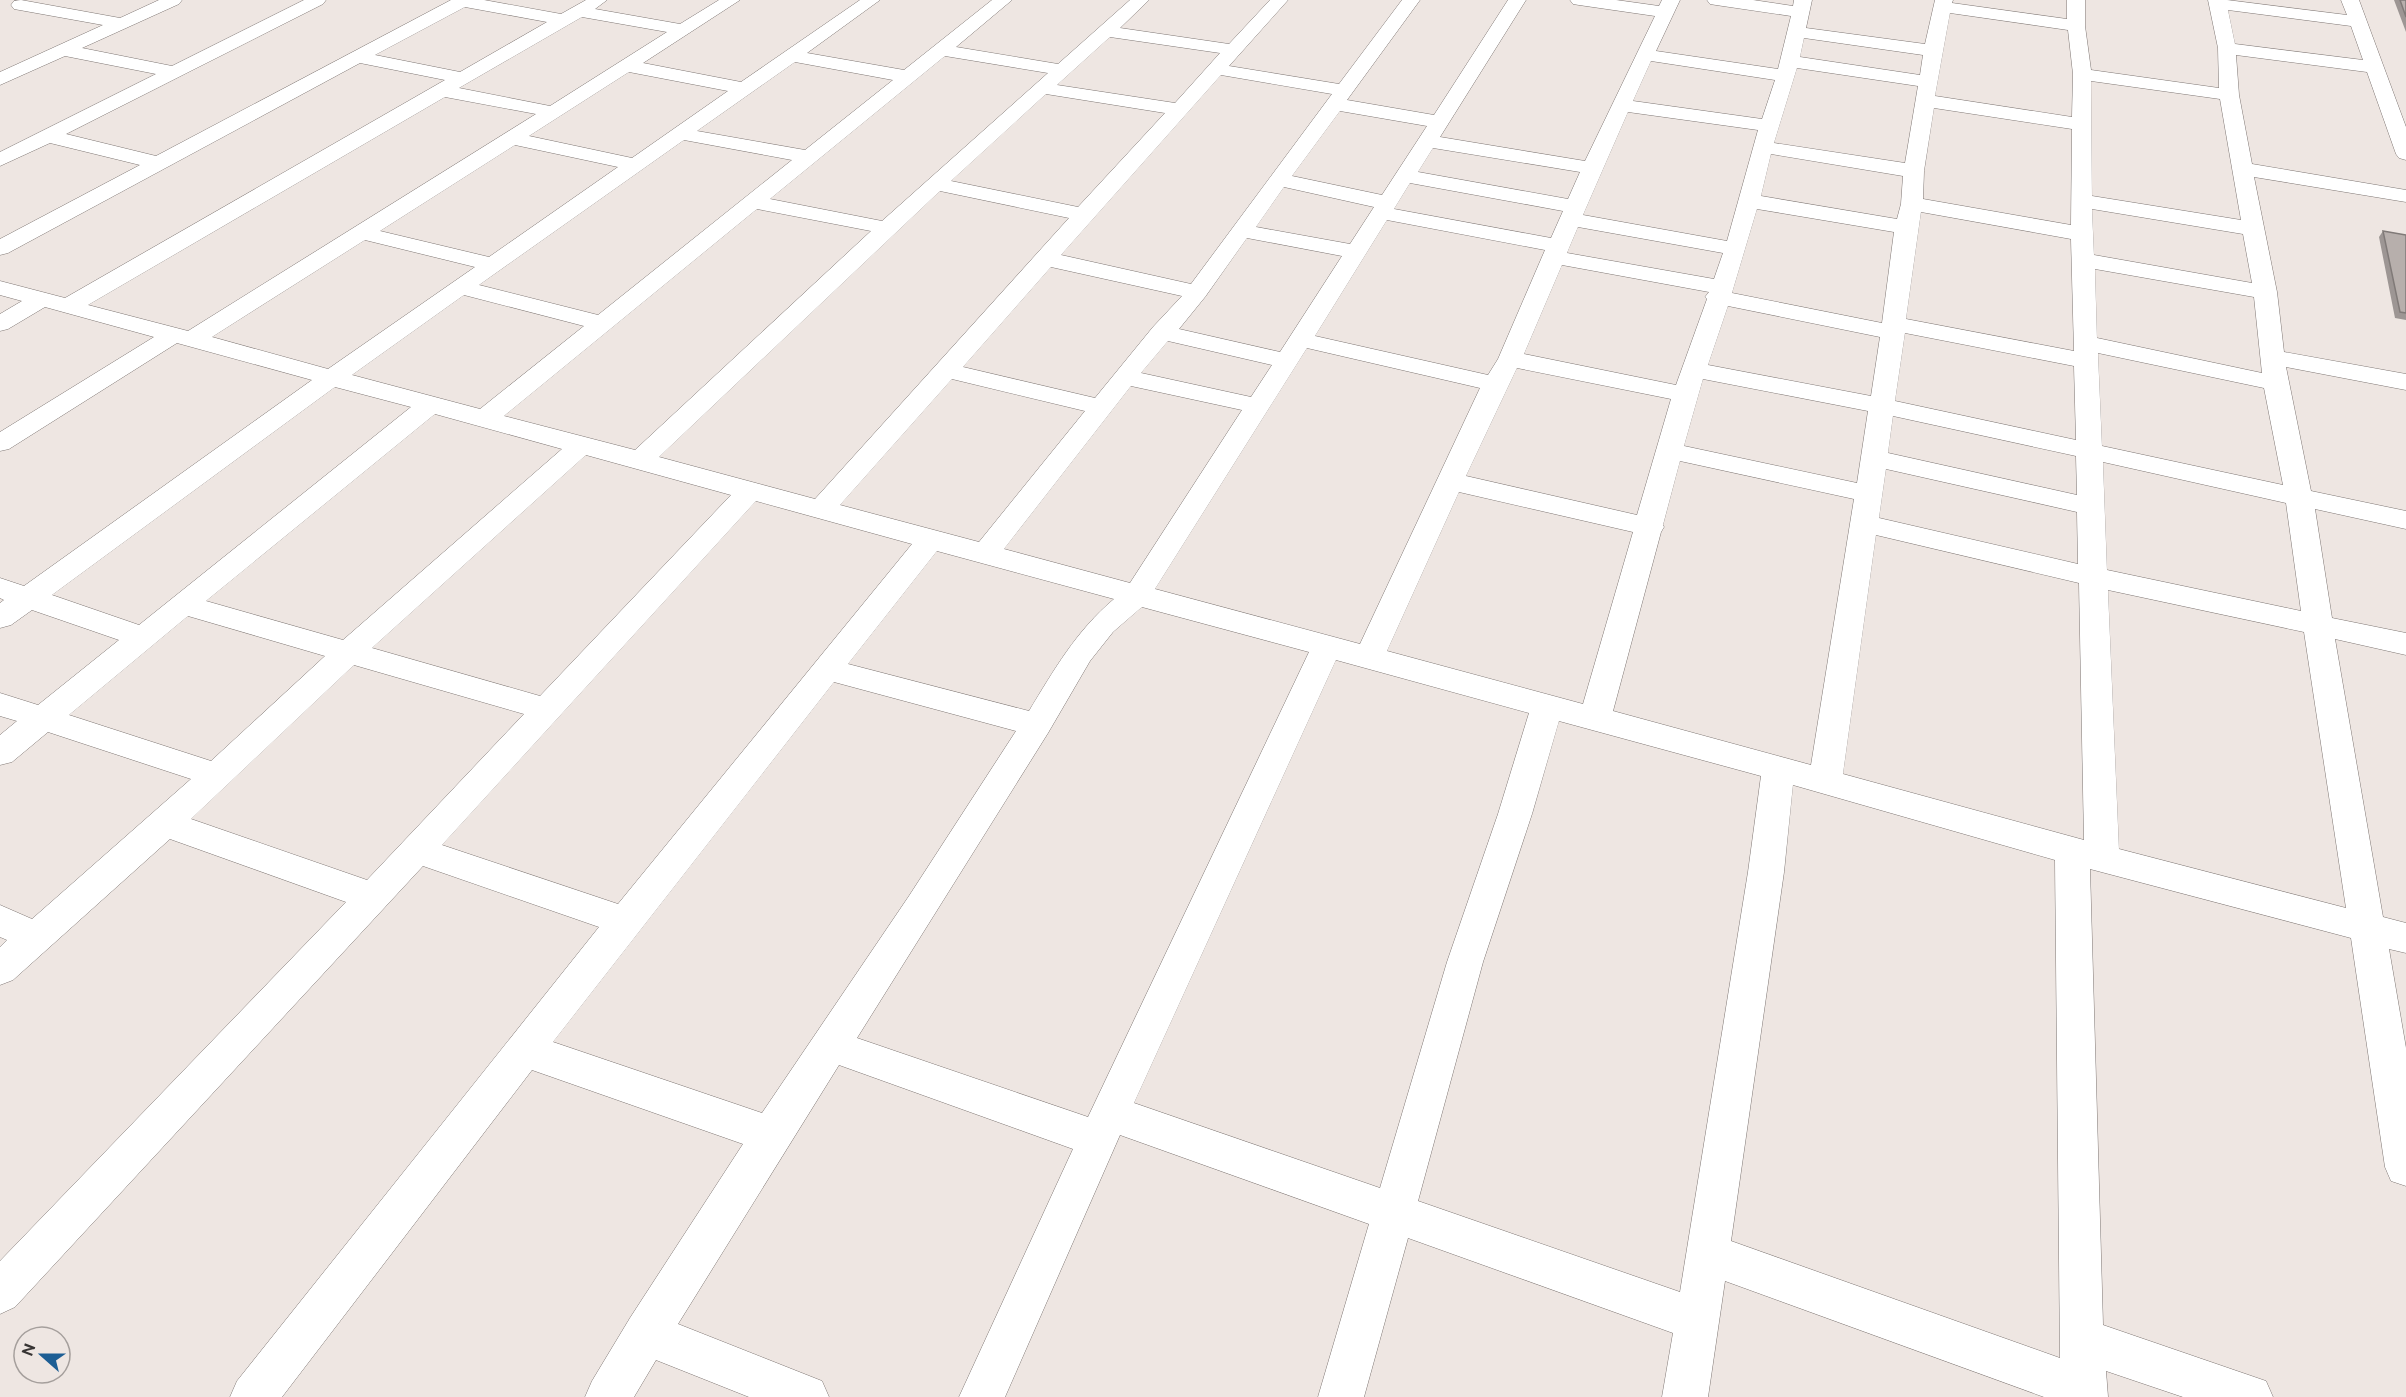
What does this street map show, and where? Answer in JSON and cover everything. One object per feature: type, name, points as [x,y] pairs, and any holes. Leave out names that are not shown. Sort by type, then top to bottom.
[{"type":"street","points":[[0,79],[173,0]]},
{"type":"street","points":[[0,160],[317,0]]},
{"type":"street","points":[[69,306],[598,0]]},
{"type":"street","points":[[0,443],[362,233],[731,0]]},
{"type":"street","points":[[484,419],[944,50],[1003,0]]},
{"type":"street","points":[[639,461],[887,228],[1140,0]]},
{"type":"street","points":[[821,509],[1083,215],[1279,0]]},
{"type":"street","points":[[985,554],[1125,376],[1197,291],[1411,0]]},
{"type":"street","points":[[608,1397],[771,1135],[922,906],[1037,725],[1079,654],[1102,625],[1137,595],[1257,406],[1302,340],[1517,0]]},
{"type":"street","points":[[1369,658],[1450,481],[1510,358],[1592,168],[1668,6],[1579,0]]},
{"type":"street","points":[[1716,0],[1800,14],[1933,51]]},
{"type":"street","points":[[1707,1253],[2084,1393],[2081,1340],[2087,855],[2094,577],[2089,506],[2091,453],[2081,201],[2082,74],[2076,26],[2076,0]]},
{"type":"street","points":[[2350,0],[2372,67],[2399,118],[2406,154]]},
{"type":"street","points":[[0,248],[463,1],[683,30]]},
{"type":"street","points":[[836,1],[867,3]]},
{"type":"street","points":[[2357,22],[2218,2],[2227,48],[2229,95],[2265,292],[2275,370],[2299,496],[2406,1167]]},
{"type":"street","points":[[0,14],[26,3],[120,24]]},
{"type":"street","points":[[0,618],[331,378],[463,288],[867,3]]},
{"type":"street","points":[[1825,782],[1893,328],[1914,171],[1933,51],[1943,4],[2076,26]]},
{"type":"street","points":[[1595,718],[1650,527],[1685,394],[1736,249],[1750,201],[1800,14]]},
{"type":"street","points":[[1106,31],[1234,50]]},
{"type":"street","points":[[2227,48],[2372,67]]},
{"type":"street","points":[[63,50],[176,72]]},
{"type":"street","points":[[944,50],[1061,69]]},
{"type":"street","points":[[1646,55],[1787,69],[1928,92],[2080,124]]},
{"type":"street","points":[[794,56],[910,76]]},
{"type":"street","points":[[356,57],[461,78]]},
{"type":"street","points":[[627,66],[746,89]]},
{"type":"street","points":[[1217,69],[1340,98],[1433,131],[1592,168]]},
{"type":"street","points":[[2082,74],[2229,95]]},
{"type":"street","points":[[1042,88],[1179,109]]},
{"type":"street","points":[[440,90],[554,112]]},
{"type":"street","points":[[1622,105],[1914,171]]},
{"type":"street","points":[[682,134],[808,158]]},
{"type":"street","points":[[48,136],[158,163]]},
{"type":"street","points":[[513,138],[636,165]]},
{"type":"street","points":[[2242,169],[2406,196]]},
{"type":"street","points":[[1405,177],[1736,249]]},
{"type":"street","points":[[1279,180],[1719,292],[1893,328],[2086,352],[2406,382]]},
{"type":"street","points":[[936,184],[1083,215]]},
{"type":"street","points":[[1750,201],[1909,215],[2083,247],[2265,292]]},
{"type":"street","points":[[2081,201],[2253,229]]},
{"type":"street","points":[[755,202],[887,228]]},
{"type":"street","points":[[1243,231],[1357,252]]},
{"type":"street","points":[[362,233],[494,265]]},
{"type":"street","points":[[1046,259],[1197,291]]},
{"type":"street","points":[[0,288],[1547,707],[1595,718],[2087,855],[2406,938]]},
{"type":"street","points":[[463,288],[601,323]]},
{"type":"street","points":[[0,324],[42,299]]},
{"type":"street","points":[[1161,332],[1288,361]]},
{"type":"street","points":[[1302,340],[1496,384]]},
{"type":"street","points":[[1510,358],[1685,394]]},
{"type":"street","points":[[946,370],[1101,407]]},
{"type":"street","points":[[1695,370],[1881,406],[2406,520]]},
{"type":"street","points":[[1125,376],[1257,406]]},
{"type":"street","points":[[0,753],[431,404]]},
{"type":"street","points":[[0,969],[165,823],[348,652],[582,445]]},
{"type":"street","points":[[1669,451],[1868,495]]},
{"type":"street","points":[[1873,458],[2089,506]]},
{"type":"street","points":[[1450,481],[1650,527]]},
{"type":"street","points":[[0,1292],[373,897],[750,491]]},
{"type":"street","points":[[1864,523],[2094,577],[2406,644]]},
{"type":"street","points":[[253,1397],[625,921],[931,539]]},
{"type":"street","points":[[0,588],[143,637]]},
{"type":"street","points":[[184,605],[548,710]]},
{"type":"street","points":[[982,1397],[1161,999],[1327,647]]},
{"type":"street","points":[[827,669],[1037,725]]},
{"type":"street","points":[[0,704],[217,775]]},
{"type":"street","points":[[1341,1397],[1465,962],[1515,814],[1547,707]]},
{"type":"street","points":[[1685,1397],[1765,883],[1778,768]]},
{"type":"street","points":[[165,823],[373,897]]},
{"type":"street","points":[[417,850],[625,921]]},
{"type":"street","points":[[0,921],[36,937]]},
{"type":"street","points":[[829,1045],[1395,1212],[1698,1320]]},
{"type":"street","points":[[525,1050],[771,1135]]},
{"type":"street","points":[[646,1334],[806,1397]]},
{"type":"street","points":[[2081,1340],[2250,1397]]},
{"type":"building","points":[[2400,0],[2406,0],[2406,17]]},
{"type":"building","points":[[2383,231],[2406,235],[2406,313],[2400,312]]}]
